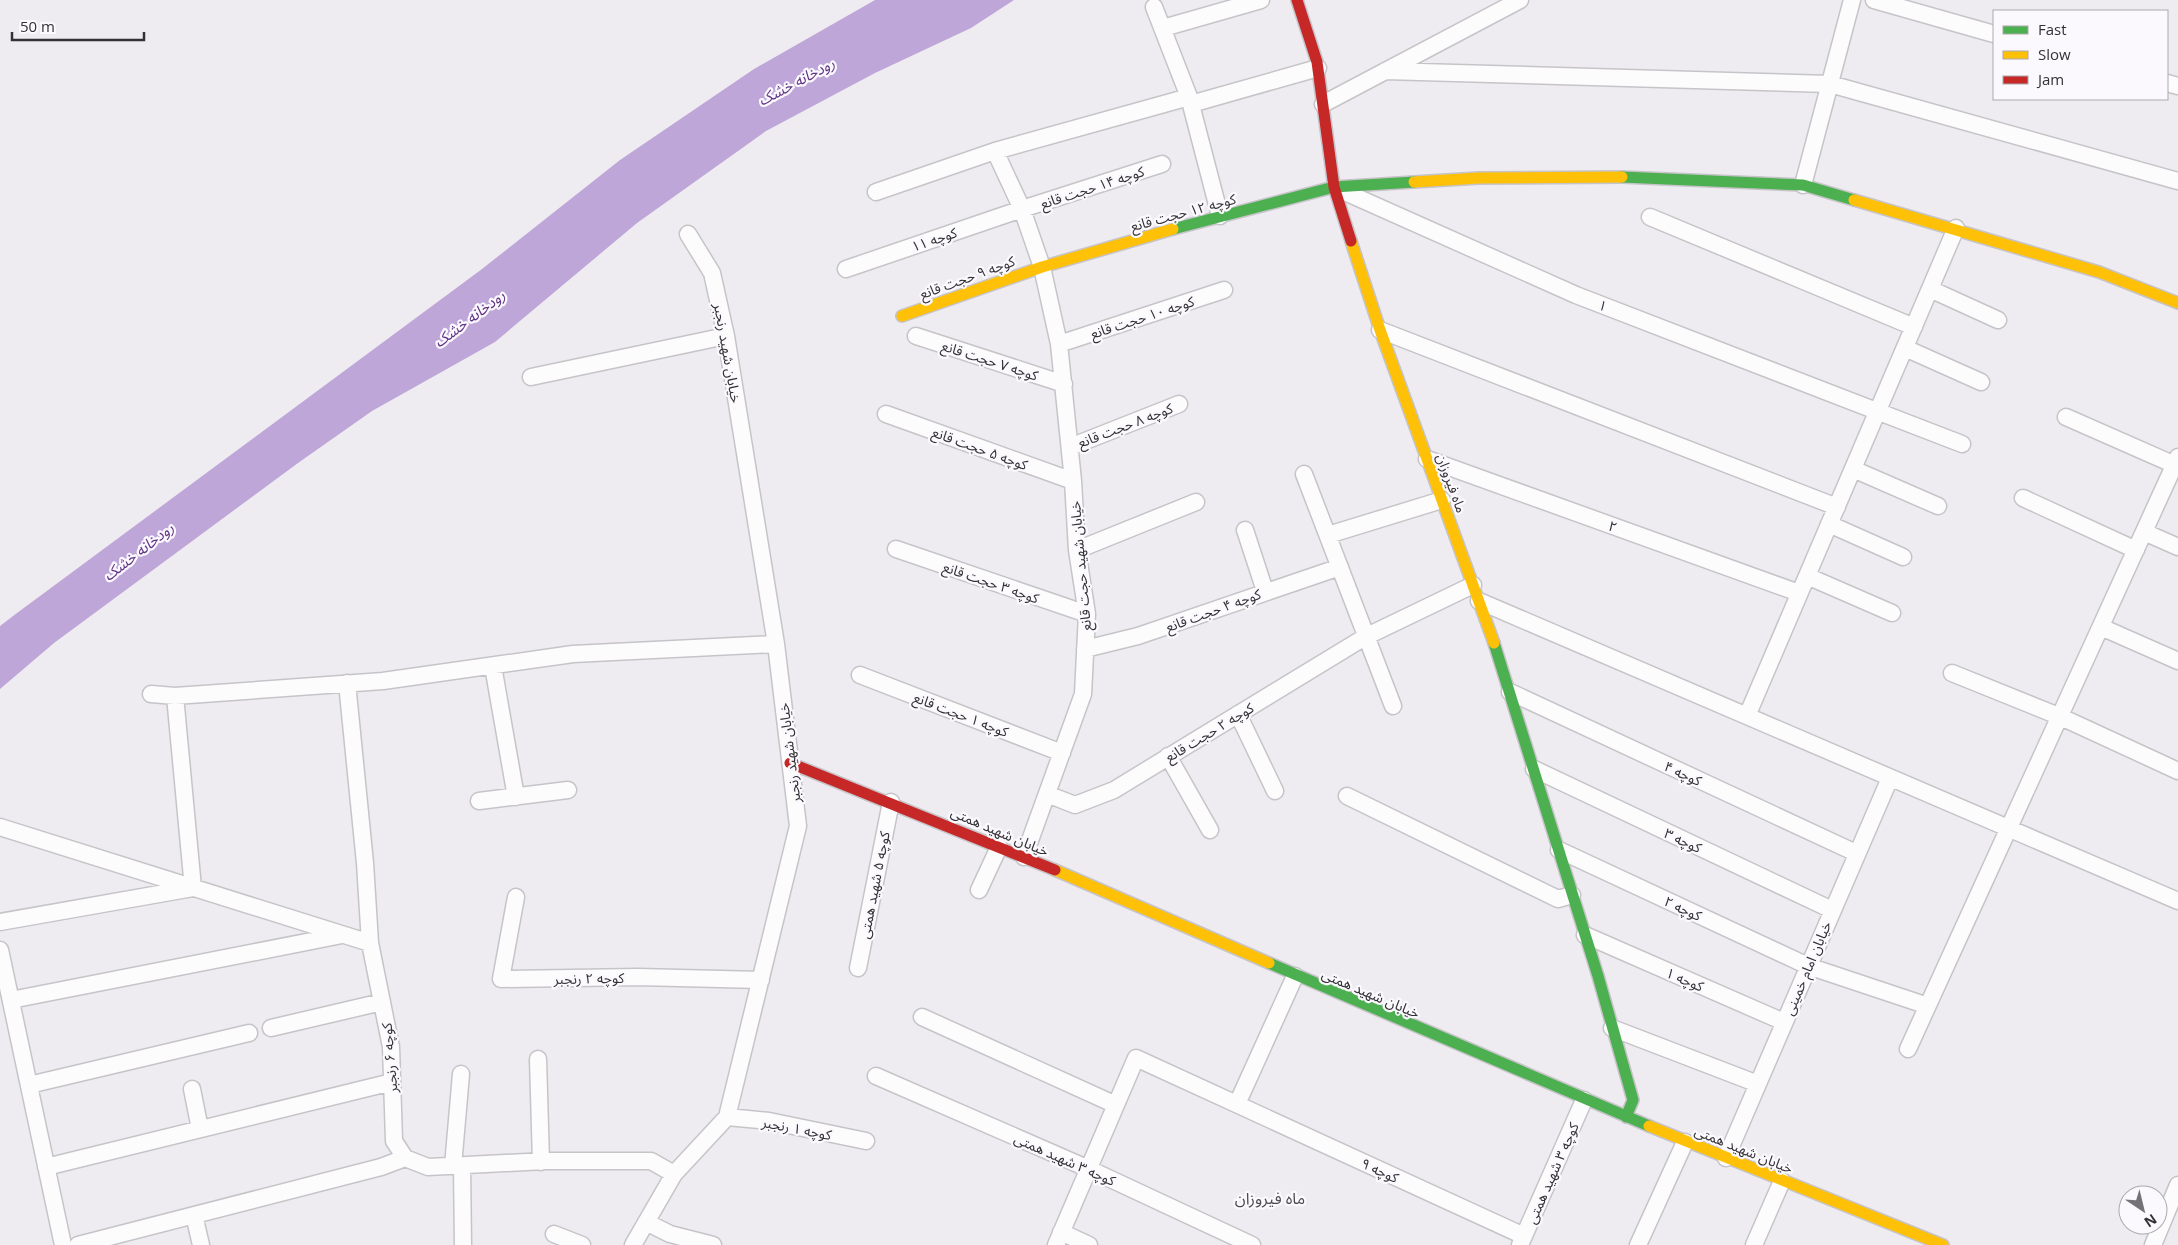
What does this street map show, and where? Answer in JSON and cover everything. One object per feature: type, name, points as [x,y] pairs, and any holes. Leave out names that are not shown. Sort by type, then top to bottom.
[{"type":"street","points":[[1162,28],[1261,0]]},
{"type":"street","points":[[1323,104],[1520,0]]},
{"type":"street","points":[[1804,185],[1852,0]]},
{"type":"street","points":[[1874,0],[1993,34]]},
{"type":"street","name":"ماه فیروزان","points":[[1301,2],[1318,68],[1334,188],[1380,330],[1496,647],[1585,935],[1633,1100],[1626,1117]]},
{"type":"street","points":[[1154,7],[1190,101],[1220,216]]},
{"type":"street","points":[[876,192],[995,151],[1318,68]]},
{"type":"street","points":[[1386,71],[1830,84],[2178,180]]},
{"type":"street","name":"خیابان شهید حجت قانع","points":[[995,151],[1022,209],[1042,267],[1059,344],[1070,446],[1077,550],[1087,614],[1084,694],[1024,857]]},
{"type":"street","name":"کوچه ۱۴ حجت قانع","points":[[1022,209],[1162,164]]},
{"type":"street","name":"کوچه ۱۲ حجت قانع","points":[[1042,267],[1220,216],[1334,188],[1479,178],[1609,177],[1804,185],[1956,228],[2099,272],[2178,303]]},
{"type":"street","name":"۱","points":[[1334,188],[1576,294],[1962,444]]},
{"type":"street","name":"کوچه ۱۱","points":[[846,269],[1022,209]]},
{"type":"street","points":[[1650,217],[1914,327]]},
{"type":"street","points":[[1747,716],[1956,228]]},
{"type":"street","name":"خیابان شهید رنجبر","points":[[633,1245],[674,1174],[727,1117],[798,826],[776,644],[726,336],[712,273],[688,234]]},
{"type":"street","name":"کوچه ۹ حجت قانع","points":[[902,316],[1042,267]]},
{"type":"street","points":[[1930,289],[1998,320]]},
{"type":"street","name":"کوچه ۱۰ حجت قانع","points":[[1059,344],[1224,290]]},
{"type":"street","points":[[1380,330],[1837,507]]},
{"type":"street","points":[[531,377],[726,336]]},
{"type":"street","name":"کوچه ۷ حجت قانع","points":[[916,336],[1064,384]]},
{"type":"street","points":[[1905,348],[1981,382]]},
{"type":"street","name":"کوچه ۸ حجت قانع","points":[[1070,446],[1179,404]]},
{"type":"street","name":"کوچه ۵ حجت قانع","points":[[886,414],[1073,482]]},
{"type":"street","points":[[1908,1049],[2010,829],[2176,461],[2066,416]]},
{"type":"street","name":"۲","points":[[1427,459],[1800,593]]},
{"type":"street","points":[[1853,469],[1938,506]]},
{"type":"street","points":[[1304,474],[1393,706]]},
{"type":"street","points":[[2023,498],[2136,550]]},
{"type":"street","points":[[1328,535],[1442,500]]},
{"type":"street","points":[[1077,550],[1196,502]]},
{"type":"street","points":[[1829,524],[1903,557]]},
{"type":"street","points":[[1245,530],[1265,591]]},
{"type":"street","points":[[2144,532],[2178,547]]},
{"type":"street","name":"کوچه ۳ حجت قانع","points":[[896,549],[1087,614]]},
{"type":"street","name":"کوچه ۴ حجت قانع","points":[[1085,650],[1138,636],[1265,591],[1340,567]]},
{"type":"street","points":[[1807,576],[1892,613]]},
{"type":"street","name":"کوچه ۲ حجت قانع","points":[[1047,794],[1075,805],[1114,790],[1365,637],[1473,585]]},
{"type":"street","points":[[1479,601],[2178,901]]},
{"type":"street","points":[[2102,627],[2178,661]]},
{"type":"street","points":[[151,694],[175,696],[384,681],[573,654],[776,644]]},
{"type":"street","points":[[493,666],[516,797]]},
{"type":"street","points":[[1952,673],[2060,717],[2178,771]]},
{"type":"street","name":"کوچه ۱ حجت قانع","points":[[860,675],[1062,753]]},
{"type":"street","name":"کوچه ۶ رنجبر","points":[[347,683],[365,863],[370,943],[391,1047],[394,1141],[405,1158]]},
{"type":"street","name":"کوچه ۴","points":[[1510,692],[1856,853]]},
{"type":"street","points":[[175,696],[193,888]]},
{"type":"street","points":[[1238,714],[1276,791]]},
{"type":"street","points":[[1168,756],[1210,830]]},
{"type":"street","name":"خیابان شهید همتی","points":[[790,763],[1024,857],[1584,1100],[1943,1245]]},
{"type":"street","name":"کوچه ۳","points":[[1534,769],[1832,910]]},
{"type":"street","name":"خیابان امام خمینی","points":[[1726,1158],[1890,778]]},
{"type":"street","points":[[479,801],[568,790]]},
{"type":"street","points":[[1347,796],[1558,899],[1572,895]]},
{"type":"street","name":"کوچه ۵ شهید همتی","points":[[858,968],[891,802]]},
{"type":"street","points":[[0,827],[370,943]]},
{"type":"street","points":[[979,890],[999,847]]},
{"type":"street","name":"کوچه ۲","points":[[1559,850],[1808,966],[1922,1004]]},
{"type":"street","points":[[0,922],[193,888]]},
{"type":"street","name":"کوچه ۲ رنجبر","points":[[516,896],[502,979],[638,977],[760,980]]},
{"type":"street","points":[[11,1000],[344,935]]},
{"type":"street","name":"کوچه ۱","points":[[1585,935],[1784,1022]]},
{"type":"street","points":[[0,950],[63,1245]]},
{"type":"street","points":[[1237,1104],[1295,976]]},
{"type":"street","points":[[271,1028],[382,1002]]},
{"type":"street","points":[[922,1017],[1116,1105]]},
{"type":"street","points":[[1612,1028],[1758,1084]]},
{"type":"street","points":[[29,1085],[249,1033]]},
{"type":"street","name":"کوچه ۹","points":[[1059,1238],[1136,1058],[1237,1104],[1522,1241]]},
{"type":"street","points":[[538,1059],[541,1162]]},
{"type":"street","points":[[461,1074],[458,1166],[463,1245]]},
{"type":"street","name":"کوچه ۳ شهید همتی","points":[[876,1076],[1089,1168],[1252,1245]]},
{"type":"street","points":[[46,1167],[392,1082]]},
{"type":"street","points":[[192,1089],[200,1129]]},
{"type":"street","name":"کوچه ۳ شهید همتی","points":[[1522,1241],[1584,1100]]},
{"type":"street","name":"کوچه ۱ رنجبر","points":[[727,1117],[768,1122],[866,1141]]},
{"type":"street","points":[[1638,1245],[1685,1142]]},
{"type":"street","points":[[78,1245],[381,1167],[405,1158],[428,1167],[541,1162],[651,1161],[674,1174]]},
{"type":"street","points":[[1754,1245],[1782,1181]]},
{"type":"street","points":[[2153,1245],[2178,1185]]},
{"type":"street","points":[[194,1215],[201,1245]]},
{"type":"street","points":[[646,1222],[670,1234],[713,1245]]},
{"type":"street","points":[[554,1234],[582,1245]]},
{"type":"street","points":[[1059,1238],[1089,1245]]},
{"type":"water","name":"رودخانه خشک","points":[[875,0],[1014,0],[971,28],[875,73],[766,131],[637,223],[495,342],[372,411],[298,463],[54,643],[0,689],[0,626],[482,269],[620,160],[754,69]]},
{"type":"traffic: fast","points":[[1622,177],[1803,185],[1854,200]]},
{"type":"traffic: fast","points":[[1173,229],[1334,187],[1414,182]]},
{"type":"traffic: fast","points":[[1494,643],[1598,976],[1633,1100],[1626,1117]]},
{"type":"traffic: fast","points":[[1269,963],[1649,1126]]},
{"type":"traffic: slow","points":[[1414,182],[1479,178],[1622,177]]},
{"type":"traffic: slow","points":[[1854,200],[2099,272],[2178,303]]},
{"type":"traffic: slow","points":[[902,316],[1042,267],[1173,229]]},
{"type":"traffic: slow","points":[[1351,241],[1380,330],[1494,643]]},
{"type":"traffic: slow","points":[[1055,870],[1269,963]]},
{"type":"traffic: slow","points":[[1649,1126],[1943,1245]]},
{"type":"traffic: jam","points":[[1297,0],[1317,62],[1334,187],[1351,241]]},
{"type":"traffic: jam","points":[[790,763],[1055,870]]},
{"type":"district","name":"ماه فیروزان","points":[[1270,1198]]}]
